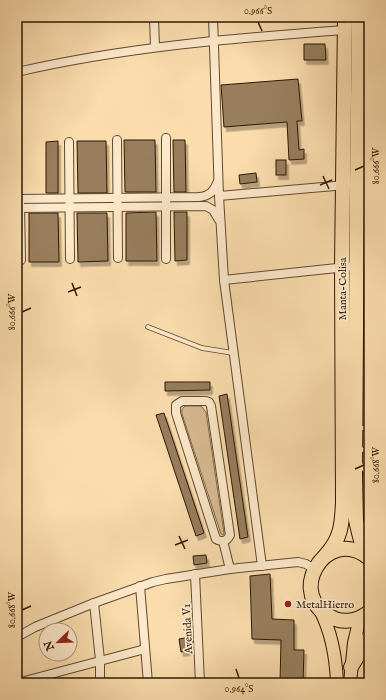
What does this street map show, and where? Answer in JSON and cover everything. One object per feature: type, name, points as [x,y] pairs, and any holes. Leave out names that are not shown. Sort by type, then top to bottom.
[{"type":"highway","name":"Manta-Colisa","points":[[314,568],[333,547],[338,538],[342,525],[349,267],[363,211],[357,184],[359,17]]},
{"type":"highway","name":"Manta-Colisa","points":[[345,23],[342,185],[362,428],[355,451],[358,533],[367,557]]},
{"type":"highway","points":[[356,502],[369,528]]},
{"type":"highway","points":[[325,556],[334,551],[345,549],[355,550],[367,557]]},
{"type":"highway","points":[[314,568],[311,581],[311,594],[320,610],[328,616],[339,620],[349,620],[366,615]]},
{"type":"highway","points":[[351,667],[369,637]]},
{"type":"main road","points":[[320,610],[325,619],[331,637],[336,664],[337,683]]},
{"type":"main road","points":[[350,683],[354,643],[366,615]]},
{"type":"street","points":[[154,17],[155,47]]},
{"type":"street","points":[[213,17],[215,40],[219,196],[224,280],[262,566]]},
{"type":"street","points":[[17,72],[62,62],[155,47],[345,23]]},
{"type":"street","points":[[166,138],[166,259]]},
{"type":"street","points":[[117,140],[118,258]]},
{"type":"street","points":[[69,142],[70,259]]},
{"type":"street","points":[[19,208],[69,207],[166,197],[205,196],[213,192],[219,179]]},
{"type":"street","points":[[219,196],[357,184]]},
{"type":"street","points":[[197,197],[197,206]]},
{"type":"street","points":[[21,260],[19,199],[69,198],[166,206],[209,207],[215,212],[221,223]]},
{"type":"street","points":[[224,280],[349,267]]},
{"type":"street","points":[[204,400],[209,402],[211,406],[230,535],[228,540],[224,541],[216,539],[176,413],[175,407],[180,402],[204,400]]},
{"type":"street","points":[[224,541],[230,569]]},
{"type":"street","points":[[17,637],[35,627],[94,603],[140,586],[166,579],[230,569],[298,562],[314,568]]},
{"type":"street","name":"Avenida V1","points":[[195,574],[200,683]]},
{"type":"street","points":[[140,586],[148,683]]},
{"type":"street","points":[[94,603],[100,660],[100,683]]},
{"type":"street","points":[[17,683],[145,649]]},
{"type":"lane","points":[[148,327],[202,348],[234,353]]},
{"type":"lane","points":[[355,451],[369,452]]},
{"type":"lane","points":[[355,451],[369,477]]},
{"type":"shaded area","points":[[185,406],[201,406],[206,412],[224,533],[223,535],[221,534],[182,414],[182,409]]},
{"type":"building","points":[[304,44],[325,44],[326,60],[304,60]]},
{"type":"building","points":[[298,79],[302,121],[297,121],[299,150],[304,149],[304,159],[289,160],[287,122],[224,127],[221,85]]},
{"type":"building","points":[[124,140],[155,140],[156,192],[125,192]]},
{"type":"building","points":[[173,140],[185,140],[186,192],[174,192]]},
{"type":"building","points":[[58,141],[58,193],[46,193],[46,142]]},
{"type":"building","points":[[77,141],[106,141],[107,193],[78,193]]},
{"type":"building","points":[[276,160],[286,160],[286,175],[276,175]]},
{"type":"building","points":[[256,173],[257,182],[240,184],[239,175]]},
{"type":"building","points":[[156,212],[157,261],[126,261],[126,213]]},
{"type":"building","points":[[174,212],[187,212],[187,260],[175,261]]},
{"type":"building","points":[[29,213],[58,213],[59,262],[29,262]]},
{"type":"building","points":[[77,213],[107,213],[108,261],[78,262]]},
{"type":"building","points":[[165,382],[210,382],[210,390],[165,391]]},
{"type":"building","points":[[227,394],[248,537],[240,539],[219,396]]},
{"type":"building","points":[[164,413],[204,533],[196,536],[156,415]]},
{"type":"building","points":[[206,555],[207,563],[194,565],[193,556]]},
{"type":"building","points":[[270,574],[272,619],[294,620],[294,650],[304,650],[303,683],[280,683],[281,640],[252,639],[250,576]]},
{"type":"building","points":[[192,637],[193,650],[181,652],[179,639]]},
{"type":"place","name":"MetalHierro","points":[[288,604]]}]
